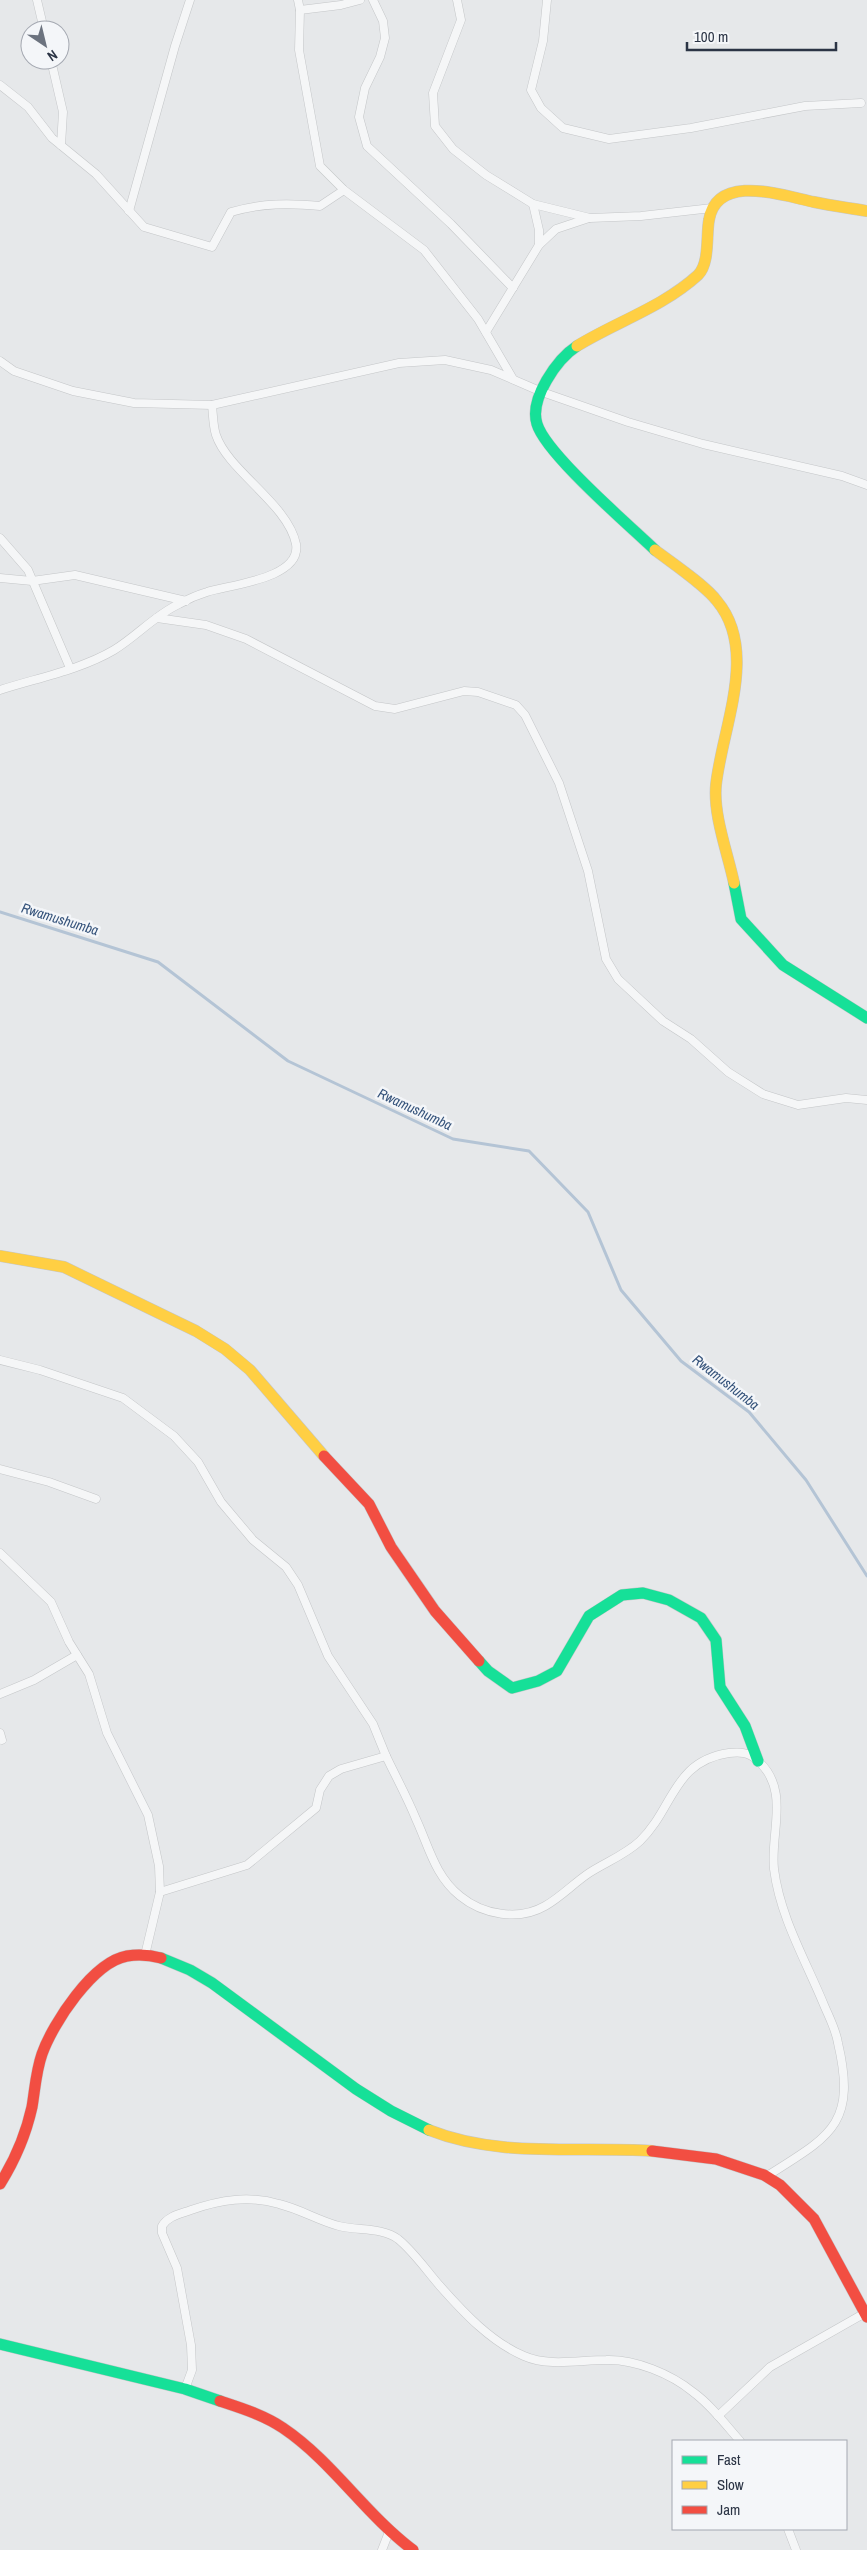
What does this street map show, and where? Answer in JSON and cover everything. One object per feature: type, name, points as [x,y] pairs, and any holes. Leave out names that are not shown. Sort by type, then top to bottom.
[{"type":"street","points":[[37,0],[42,20]]},
{"type":"street","points":[[129,211],[175,46],[190,0]]},
{"type":"street","points":[[298,0],[300,10],[299,50],[320,166],[344,190],[424,250],[478,318],[513,379]]},
{"type":"street","points":[[300,10],[341,5],[360,0]]},
{"type":"street","points":[[373,0],[383,21],[385,38],[380,57],[365,88],[359,117],[367,146],[451,224],[513,288]]},
{"type":"street","points":[[457,0],[461,20],[433,93],[436,126],[453,149],[486,174],[533,204],[590,218]]},
{"type":"street","points":[[548,0],[543,41],[531,90],[541,108],[563,128],[609,139],[639,137],[805,106],[862,103]]},
{"type":"street","points":[[53,70],[63,112],[61,145]]},
{"type":"street","points":[[0,85],[28,107],[52,138],[96,174],[144,227],[212,247],[231,212],[256,204],[320,206],[344,190]]},
{"type":"street","points":[[867,211],[760,190],[732,192],[724,196],[712,208],[707,225],[703,268],[699,274],[650,308],[595,335],[566,353],[556,364],[536,406],[537,424],[546,440],[568,465],[655,550],[717,600],[732,625],[738,648],[735,680],[716,787],[717,809],[728,852],[741,919],[746,927],[783,965],[867,1018]]},
{"type":"street","points":[[533,204],[539,230],[539,245]]},
{"type":"street","points":[[486,332],[539,245],[556,229],[590,218],[641,216],[712,208]]},
{"type":"street","points":[[0,361],[14,372],[73,391],[134,403],[212,405],[399,363],[446,360],[491,370],[542,392],[620,419],[703,444],[842,476],[867,485]]},
{"type":"street","points":[[0,690],[70,668],[114,650],[156,618],[186,601],[208,592],[270,577],[284,567],[295,554],[296,545],[284,519],[225,451],[216,435],[212,405]]},
{"type":"street","points":[[0,538],[28,570],[70,668]]},
{"type":"street","points":[[0,578],[32,581],[75,575],[186,601]]},
{"type":"street","points":[[156,618],[188,624],[206,625],[246,640],[375,706],[395,709],[464,691],[478,692],[516,704],[526,715],[559,784],[571,815],[588,871],[606,959],[618,980],[663,1021],[691,1039],[734,1077],[763,1094],[798,1105],[846,1098],[867,1100]]},
{"type":"street","points":[[0,1256],[64,1267],[196,1331],[231,1354],[250,1370],[313,1444],[369,1504],[391,1547],[435,1611],[488,1671],[512,1688],[538,1681],[557,1672],[588,1616],[622,1596],[643,1593],[669,1600],[701,1618],[716,1640],[720,1687],[746,1726],[758,1761]]},
{"type":"street","points":[[0,1360],[40,1370],[123,1398],[174,1436],[198,1462],[221,1502],[237,1522],[253,1540],[286,1568],[298,1585],[328,1656],[372,1724],[408,1798],[432,1862],[441,1876],[459,1896],[476,1906],[495,1914],[510,1914],[542,1908],[600,1865],[624,1853],[640,1841],[660,1816],[685,1774],[698,1763],[723,1754],[739,1752],[748,1754],[758,1761],[769,1775],[776,1793],[778,1810],[774,1846],[774,1868],[780,1897],[793,1935],[838,2040],[845,2096],[842,2110],[829,2133],[766,2176]]},
{"type":"street","points":[[0,1469],[49,1482],[96,1499]]},
{"type":"street","points":[[0,1553],[43,1592],[51,1602],[88,1674],[107,1734],[148,1815],[159,1866],[160,1892],[145,1955]]},
{"type":"street","points":[[0,1694],[34,1680],[77,1655]]},
{"type":"street","points":[[160,1892],[247,1865],[316,1808],[320,1790],[329,1776],[341,1769],[386,1756]]},
{"type":"street","points":[[0,2184],[14,2162],[29,2121],[43,2052],[55,2028],[84,1987],[105,1966],[125,1956],[145,1955],[166,1959],[201,1976],[288,2041],[386,2107],[422,2128],[446,2138],[470,2144],[506,2149],[627,2150],[710,2157],[734,2163],[766,2176],[812,2215],[866,2315],[770,2367],[718,2416]]},
{"type":"street","points":[[184,2389],[192,2370],[191,2345],[177,2268],[162,2233],[162,2226],[171,2217],[204,2206],[230,2199],[251,2199],[279,2204],[340,2226],[387,2232],[413,2254],[477,2324],[525,2356],[566,2362],[623,2360],[646,2366],[693,2392],[739,2440]]},
{"type":"street","points":[[0,2344],[184,2389],[258,2414],[282,2427],[312,2450],[389,2532],[413,2550]]},
{"type":"street","points":[[788,2530],[796,2550]]},
{"type":"street","points":[[382,2550],[389,2532]]},
{"type":"waterway","name":"Rwamushumba","points":[[0,912],[158,962],[288,1061],[453,1139],[529,1151],[588,1212],[621,1290],[681,1361],[749,1412],[806,1480],[867,1576]]},
{"type":"traffic: fast","points":[[577,346],[561,360],[546,380],[537,403],[537,424],[544,437],[571,470],[655,550]]},
{"type":"traffic: fast","points":[[734,883],[741,919],[783,965],[867,1018]]},
{"type":"traffic: fast","points":[[479,1661],[488,1671],[512,1688],[538,1681],[557,1671],[589,1616],[622,1595],[643,1593],[669,1600],[701,1618],[716,1640],[720,1687],[745,1726],[758,1761]]},
{"type":"traffic: fast","points":[[161,1958],[190,1970],[212,1983],[356,2089],[391,2111],[429,2130]]},
{"type":"traffic: fast","points":[[0,2344],[185,2389],[220,2401]]},
{"type":"traffic: slow","points":[[577,346],[655,305],[698,275],[702,270],[706,256],[709,220],[715,205],[725,196],[738,192],[770,192],[867,211]]},
{"type":"traffic: slow","points":[[655,550],[697,581],[712,595],[729,621],[735,643],[737,666],[734,690],[716,785],[719,822],[734,883]]},
{"type":"traffic: slow","points":[[0,1256],[64,1267],[196,1331],[225,1349],[250,1370],[324,1456]]},
{"type":"traffic: slow","points":[[429,2130],[456,2139],[511,2148],[652,2151]]},
{"type":"traffic: jam","points":[[324,1456],[369,1504],[391,1547],[435,1611],[479,1661]]},
{"type":"traffic: jam","points":[[0,2184],[15,2156],[27,2127],[42,2054],[55,2026],[65,2011],[88,1981],[101,1969],[114,1961],[136,1955],[161,1958]]},
{"type":"traffic: jam","points":[[652,2151],[716,2159],[764,2175],[780,2185],[814,2219],[867,2317]]},
{"type":"traffic: jam","points":[[220,2401],[268,2419],[301,2441],[379,2520],[413,2550]]}]
